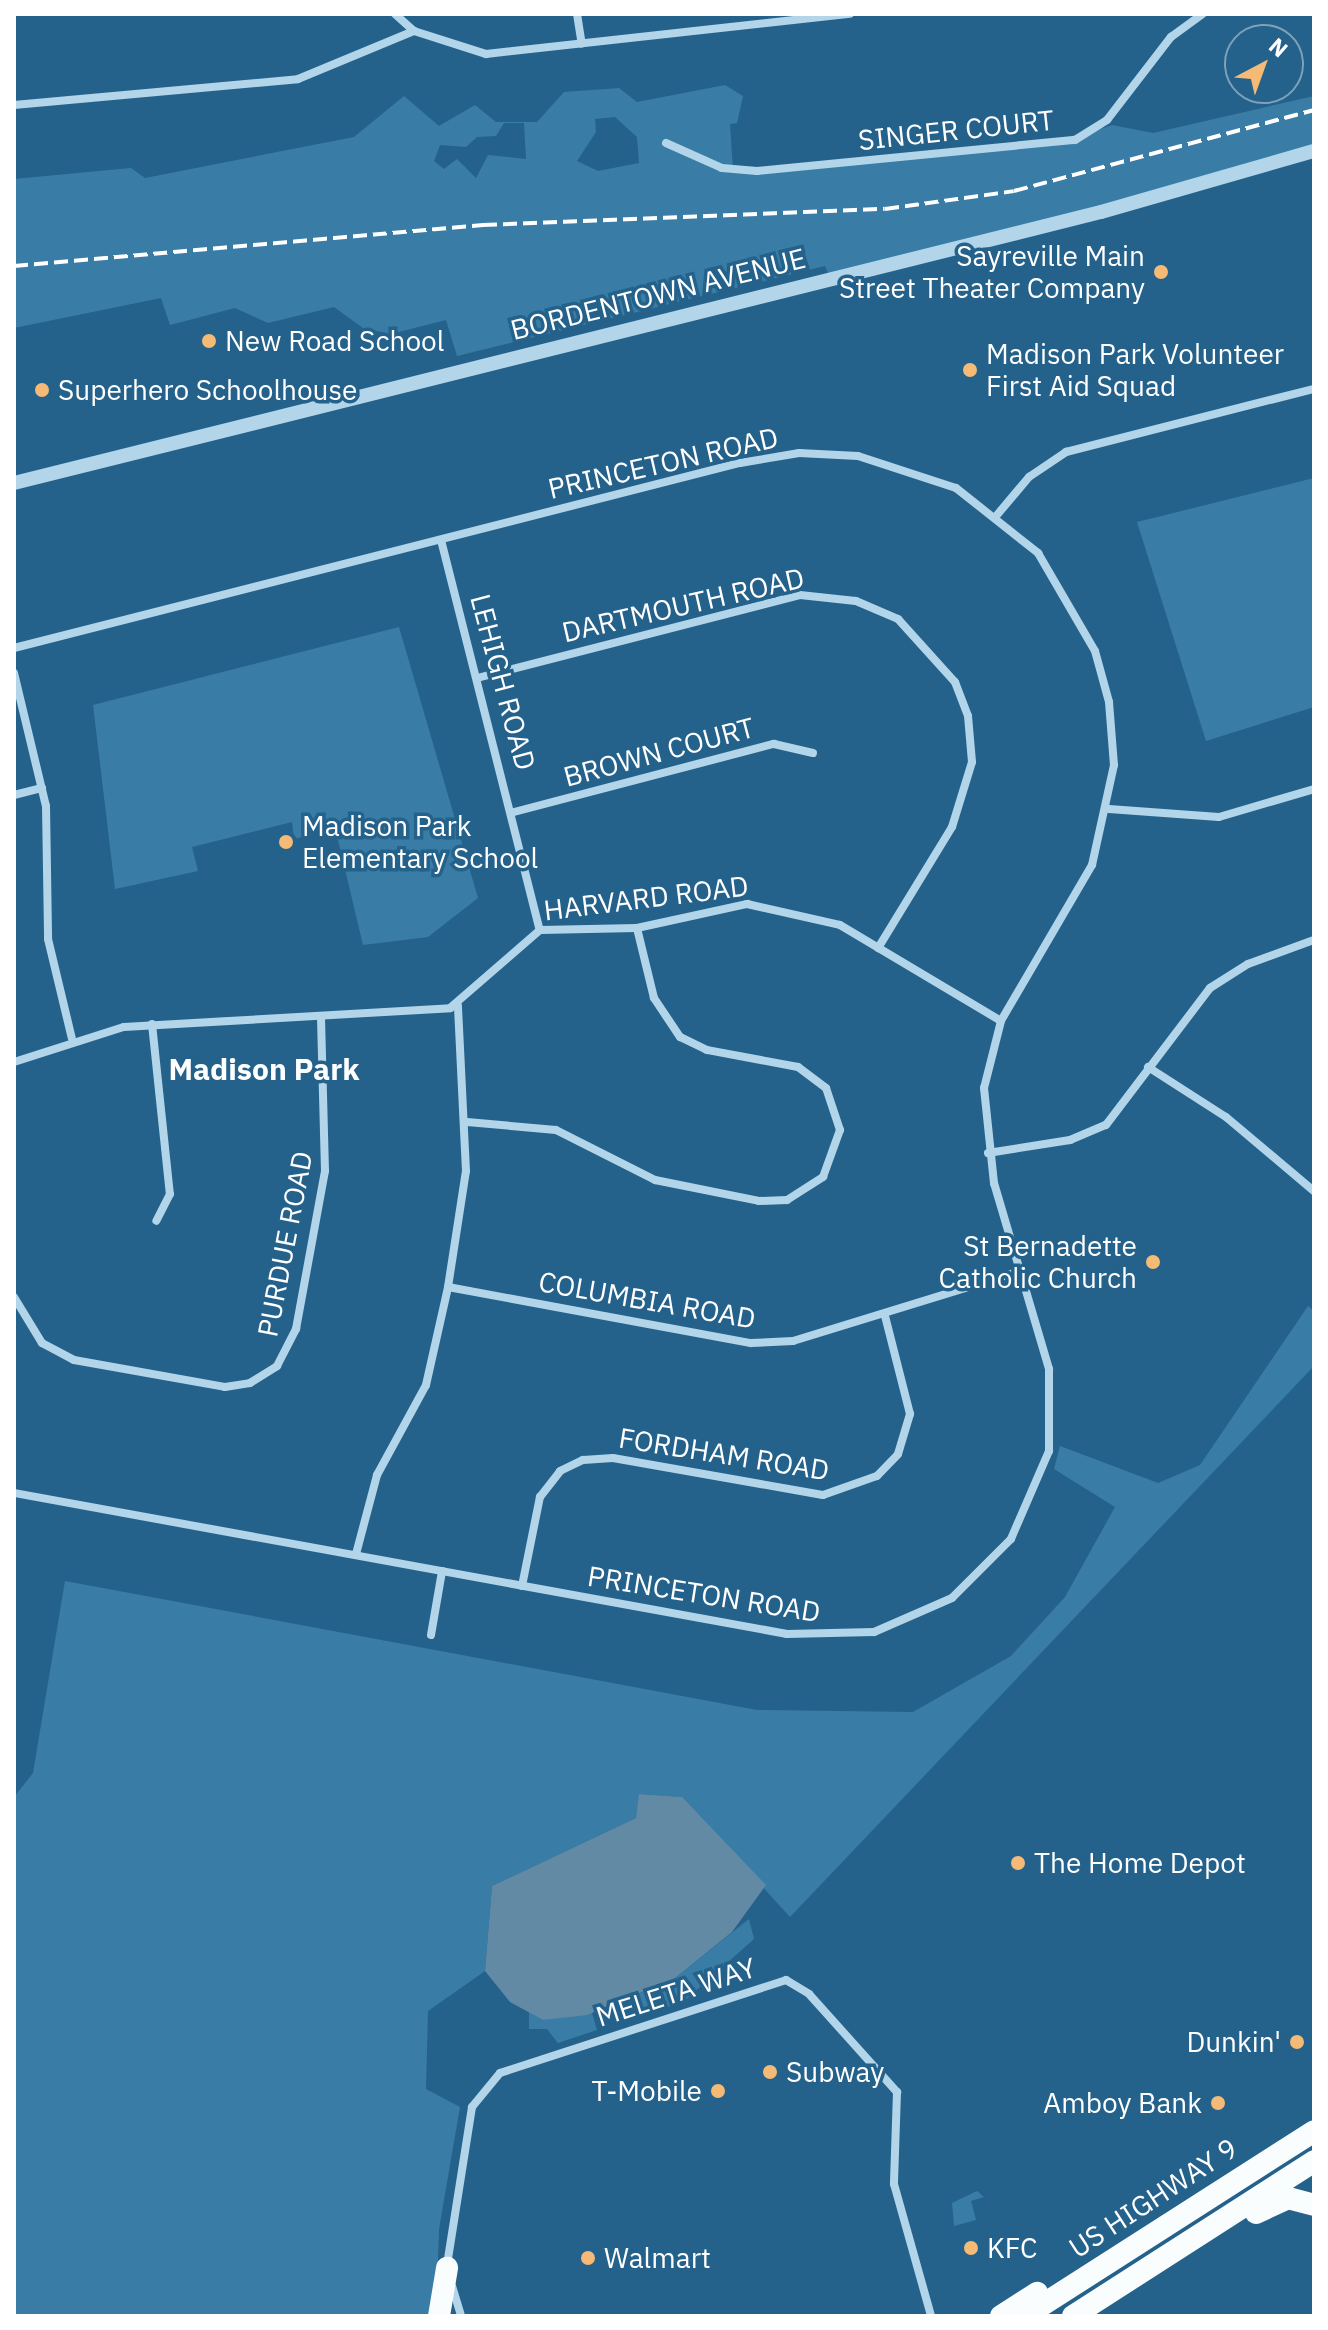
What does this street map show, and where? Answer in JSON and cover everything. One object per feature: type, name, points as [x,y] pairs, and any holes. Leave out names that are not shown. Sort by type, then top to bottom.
[{"type":"highway","name":"US HIGHWAY 9","points":[[1025,2316],[1314,2131]]},
{"type":"highway","name":"US HIGHWAY 9","points":[[1073,2316],[1314,2161]]},
{"type":"highway","points":[[1162,2258],[1277,2200],[1314,2205]]},
{"type":"highway","points":[[1001,2316],[1086,2262],[1128,2250]]},
{"type":"highway","points":[[439,2316],[447,2268]]},
{"type":"street","points":[[395,14],[414,31],[486,54],[850,14]]},
{"type":"street","points":[[577,14],[582,44]]},
{"type":"street","name":"SINGER COURT","points":[[666,143],[722,168],[757,171],[1075,140],[1107,120],[1171,37],[1203,14]]},
{"type":"street","points":[[14,105],[298,79],[414,31]]},
{"type":"street","name":"BORDENTOWN AVENUE","points":[[14,483],[1101,212],[1314,151]]},
{"type":"street","points":[[997,515],[1029,477],[1066,452],[1314,389]]},
{"type":"street","name":"PRINCETON ROAD","points":[[14,648],[799,453],[889,462],[946,483],[997,515],[1046,564],[1089,636],[1113,726],[1109,809],[1081,890],[1001,1021],[984,1088],[988,1153],[1049,1369],[1049,1451],[1011,1539],[940,1606],[874,1632],[804,1636],[14,1493]]},
{"type":"street","name":"LEHIGH ROAD","points":[[441,540],[481,677],[540,930]]},
{"type":"street","name":"DARTMOUTH ROAD","points":[[481,677],[800,595],[856,601],[898,619],[955,682],[968,716],[972,762],[958,815],[878,948]]},
{"type":"street","points":[[14,673],[42,788],[50,955],[72,1039]]},
{"type":"street","name":"BROWN COURT","points":[[514,812],[774,744],[813,753]]},
{"type":"street","points":[[14,795],[42,788]]},
{"type":"street","points":[[1109,809],[1219,817],[1314,789]]},
{"type":"street","name":"HARVARD ROAD","points":[[458,1005],[540,930],[637,928],[705,910],[769,905],[826,919],[1001,1021]]},
{"type":"street","points":[[467,1122],[556,1130],[655,1180],[759,1201],[787,1200],[823,1177],[840,1130],[826,1088],[798,1067],[707,1050],[680,1037],[654,998],[637,928]]},
{"type":"street","points":[[988,1153],[1097,1131],[1210,988],[1248,964],[1314,940]]},
{"type":"street","points":[[14,1062],[72,1039],[152,1024],[321,1016],[458,1005],[467,1122],[448,1287],[426,1385],[377,1475],[356,1554]]},
{"type":"street","name":"PURDUE ROAD","points":[[14,1297],[42,1343],[74,1360],[225,1387],[250,1383],[277,1366],[296,1329],[325,1171],[321,1016]]},
{"type":"street","points":[[152,1024],[170,1194],[156,1221]]},
{"type":"street","points":[[1148,1067],[1226,1117],[1314,1191]]},
{"type":"street","name":"COLUMBIA ROAD","points":[[448,1287],[751,1343],[793,1341],[885,1316],[1021,1271]]},
{"type":"street","name":"FORDHAM ROAD","points":[[522,1586],[540,1497],[560,1471],[583,1460],[613,1458],[823,1495],[877,1476],[898,1454],[910,1414],[885,1316]]},
{"type":"street","points":[[431,1635],[442,1571]]},
{"type":"street","name":"MELETA WAY","points":[[461,2316],[447,2268],[472,2107],[500,2073],[786,1980],[809,1994],[897,2092],[894,2184],[931,2316]]},
{"type":"shaded area","points":[[725,85],[743,96],[737,123],[730,124],[733,170],[1059,143],[1112,125],[1153,133],[1279,104],[1304,104],[1304,98],[1314,96],[1314,151],[830,278],[825,266],[457,356],[446,320],[391,334],[363,328],[334,307],[268,323],[235,308],[170,325],[161,298],[14,328],[14,179],[131,168],[145,178],[354,137],[404,96],[439,126],[475,105],[496,122],[537,122],[564,92],[619,88],[637,102]],"holes":[[[615,117],[637,137],[639,163],[598,171],[577,161],[596,132],[595,119]],[[504,123],[524,123],[526,159],[488,155],[476,178],[457,159],[444,169],[434,161],[440,145],[466,147],[477,137],[496,136]]]},
{"type":"shaded area","points":[[1314,478],[1314,707],[1206,741],[1137,522]]},
{"type":"shaded area","name":"Madison Park Elementary School","points":[[399,627],[478,898],[428,937],[363,945],[338,840],[326,831],[294,839],[292,822],[192,847],[198,871],[115,889],[93,705]]},
{"type":"shaded area","points":[[1308,1306],[1314,1311],[1314,1366],[790,1917],[681,1797],[640,1794],[636,1818],[492,1886],[485,1971],[428,2011],[426,2089],[460,2107],[439,2229],[436,2316],[14,2316],[14,1797],[33,1773],[65,1581],[757,1710],[913,1712],[1011,1656],[1065,1597],[1115,1507],[1054,1469],[1060,1446],[1158,1483],[1200,1465]]},
{"type":"shaded area","points":[[639,1794],[682,1797],[766,1885],[732,1932],[675,1978],[587,2015],[543,2020],[510,2002],[485,1971],[492,1886],[636,1818]]},
{"type":"shaded area","points":[[749,1919],[754,1939],[683,2002],[626,2021],[619,2002],[675,1978]]},
{"type":"shaded area","points":[[529,2012],[543,2020],[592,2013],[597,2030],[558,2043],[547,2029],[529,2029]]},
{"type":"shaded area","points":[[977,2191],[984,2197],[971,2201],[976,2220],[954,2226],[952,2203]]},
{"type":"railway","points":[[14,266],[483,225],[885,209],[1014,191],[1314,110]]},
{"type":"place","name":"Sayreville Main Street Theater Company","points":[[1161,272]]},
{"type":"place","name":"New Road School","points":[[209,341]]},
{"type":"place","name":"Madison Park Volunteer First Aid Squad","points":[[970,370]]},
{"type":"place","name":"Superhero Schoolhouse","points":[[42,390]]},
{"type":"place","name":"Madison Park Elementary School","points":[[286,842]]},
{"type":"place","name":"St Bernadette Catholic Church","points":[[1153,1262]]},
{"type":"place","name":"The Home Depot","points":[[1018,1863]]},
{"type":"place","name":"Dunkin'","points":[[1297,2042]]},
{"type":"place","name":"Subway","points":[[770,2072]]},
{"type":"place","name":"T-Mobile","points":[[718,2091]]},
{"type":"place","name":"Amboy Bank","points":[[1218,2103]]},
{"type":"place","name":"KFC","points":[[971,2248]]},
{"type":"place","name":"Walmart","points":[[588,2258]]},
{"type":"district","name":"Madison Park","points":[[264,1069]]}]
